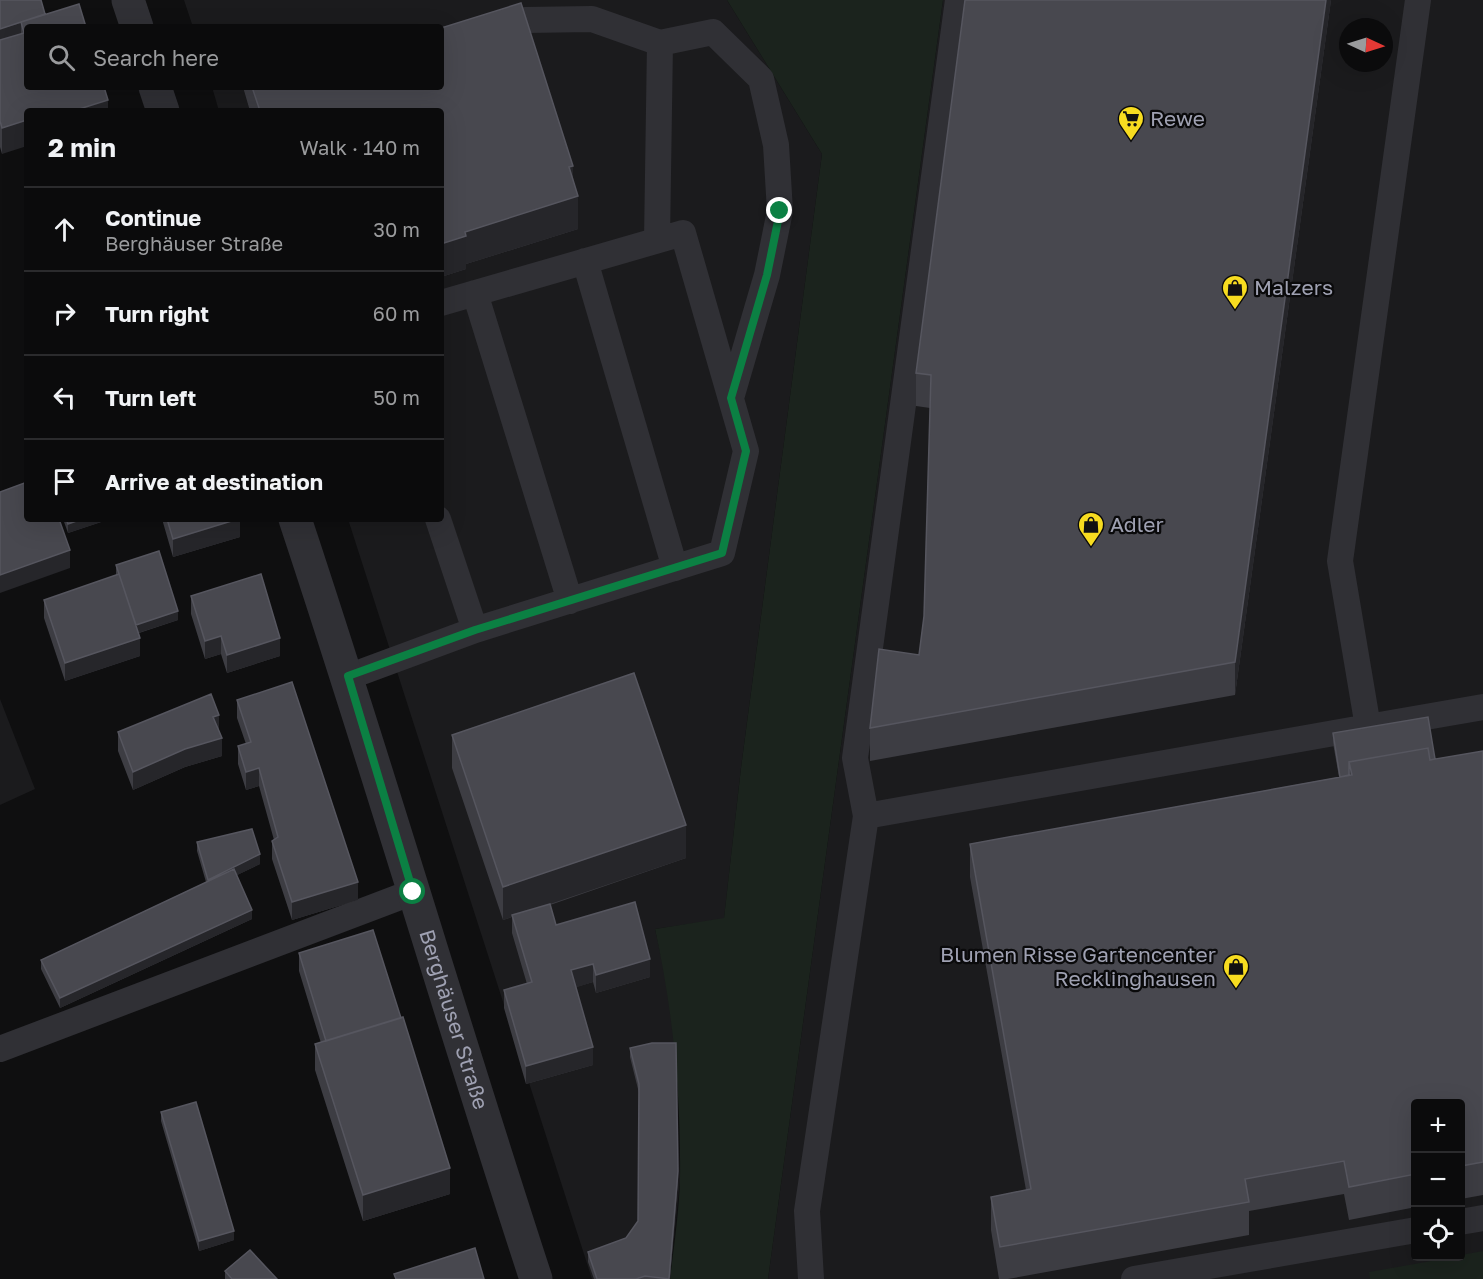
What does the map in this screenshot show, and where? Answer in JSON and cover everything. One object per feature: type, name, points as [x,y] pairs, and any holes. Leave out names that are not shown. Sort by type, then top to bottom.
[{"type":"street","points":[[128,0],[136,24]]},
{"type":"street","points":[[156,90],[162,108]]},
{"type":"street","name":"Berghäuser Straße","points":[[296,522],[348,676],[413,892],[536,1279]]},
{"type":"lane","points":[[811,1279],[807,1211],[866,816],[855,758],[958,0]]},
{"type":"lane","points":[[1368,727],[1340,561],[1418,0]]},
{"type":"lane","points":[[444,44],[525,20],[592,19],[660,43],[713,32],[760,79],[776,145],[780,211],[767,275],[731,398]]},
{"type":"lane","points":[[657,240],[660,43]]},
{"type":"lane","points":[[348,676],[475,630],[722,553],[746,451],[683,233],[444,302]]},
{"type":"lane","points":[[585,261],[675,568]]},
{"type":"lane","points":[[475,293],[570,600]]},
{"type":"lane","points":[[439,522],[475,630]]},
{"type":"lane","points":[[866,816],[1483,707]]},
{"type":"lane","points":[[0,1049],[413,892]]},
{"type":"lane","points":[[1465,1221],[1483,1218]]},
{"type":"lane","points":[[1134,1279],[1411,1231]]},
{"type":"shaded area","points":[[184,0],[727,0],[822,154],[741,768],[724,919],[655,929],[667,982],[676,1052],[680,1180],[670,1279],[592,1279],[349,522],[444,522],[444,108],[218,108],[213,90],[444,90],[444,24],[192,24]]},
{"type":"shaded area","points":[[727,0],[943,0],[768,1279],[670,1279],[679,1191],[679,1116],[675,1053],[667,991],[655,929],[724,918],[741,768],[822,154]]},
{"type":"shaded area","points":[[943,0],[1483,0],[1483,1279],[768,1279]]},
{"type":"shaded area","points":[[0,699],[35,789],[0,805]]},
{"type":"shaded area","points":[[1483,1251],[1483,1279],[1370,1279],[1369,1272],[1432,1261],[1465,1261],[1465,1254]]},
{"type":"building","points":[[0,0],[41,0],[45,14],[0,29]]},
{"type":"building","points":[[965,0],[1326,0],[1235,662],[870,728],[879,649],[919,655],[924,616],[931,375],[916,373]]},
{"type":"building","points":[[521,3],[573,166],[569,167],[578,196],[465,232],[466,236],[444,243],[444,108],[259,108],[253,90],[444,90],[444,27]]},
{"type":"building","points":[[79,4],[85,24],[24,24],[24,33],[21,22]]},
{"type":"building","points":[[24,33],[24,90],[105,90],[108,100],[83,108],[24,108],[24,121],[2,128],[0,121],[0,40]]},
{"type":"building","points":[[24,483],[24,522],[60,522],[70,550],[0,575],[0,492]]},
{"type":"building","points":[[168,522],[228,522],[173,539]]},
{"type":"building","points":[[159,551],[178,611],[136,625],[116,565]]},
{"type":"building","points":[[119,574],[140,638],[65,663],[44,600]]},
{"type":"building","points":[[261,574],[280,638],[227,655],[221,636],[205,641],[191,596]]},
{"type":"building","points":[[634,673],[686,825],[503,887],[452,735]]},
{"type":"building","points":[[292,682],[358,882],[292,902],[272,841],[278,837],[259,768],[246,772],[238,746],[251,742],[237,700]]},
{"type":"building","points":[[211,694],[219,715],[213,717],[222,738],[185,749],[133,772],[118,732]]},
{"type":"building","points":[[1428,717],[1435,759],[1430,760],[1428,748],[1349,762],[1349,775],[1340,777],[1333,733]]},
{"type":"building","name":"Blumen Risse Gartencenter Recklinghausen","points":[[1428,748],[1430,760],[1483,751],[1483,1162],[1465,1165],[1465,1099],[1411,1099],[1411,1175],[1349,1187],[1344,1161],[1245,1179],[1249,1202],[1000,1247],[991,1197],[1031,1189],[970,844],[1352,775],[1349,762]]},
{"type":"building","points":[[252,829],[260,854],[208,880],[197,842]]},
{"type":"building","points":[[234,869],[252,910],[60,998],[41,960]]},
{"type":"building","points":[[635,902],[650,959],[596,975],[593,964],[571,970],[593,1047],[526,1066],[504,990],[532,982],[512,915],[550,904],[556,925]]},
{"type":"building","points":[[373,930],[401,1018],[326,1041],[299,953]]},
{"type":"building","points":[[403,1017],[450,1168],[363,1195],[315,1044]]},
{"type":"building","points":[[652,1043],[676,1043],[678,1171],[669,1279],[645,1276],[636,1279],[597,1279],[588,1252],[626,1238],[638,1221],[639,1084],[630,1048]]},
{"type":"building","points":[[196,1102],[234,1231],[199,1241],[161,1112]]},
{"type":"building","points":[[475,1248],[484,1279],[396,1279],[394,1274]]},
{"type":"building","points":[[250,1250],[277,1279],[232,1279],[225,1271]]},
{"type":"place","name":"Rewe","points":[[1131,142]]},
{"type":"place","name":"Malzers","points":[[1235,311]]},
{"type":"place","name":"Adler","points":[[1091,548]]},
{"type":"place","name":"Blumen Risse Gartencenter Recklinghausen","points":[[1236,990]]},
{"type":"route","points":[[413,892],[348,676],[475,630],[722,553],[746,451],[731,398],[767,275],[780,211]]}]
